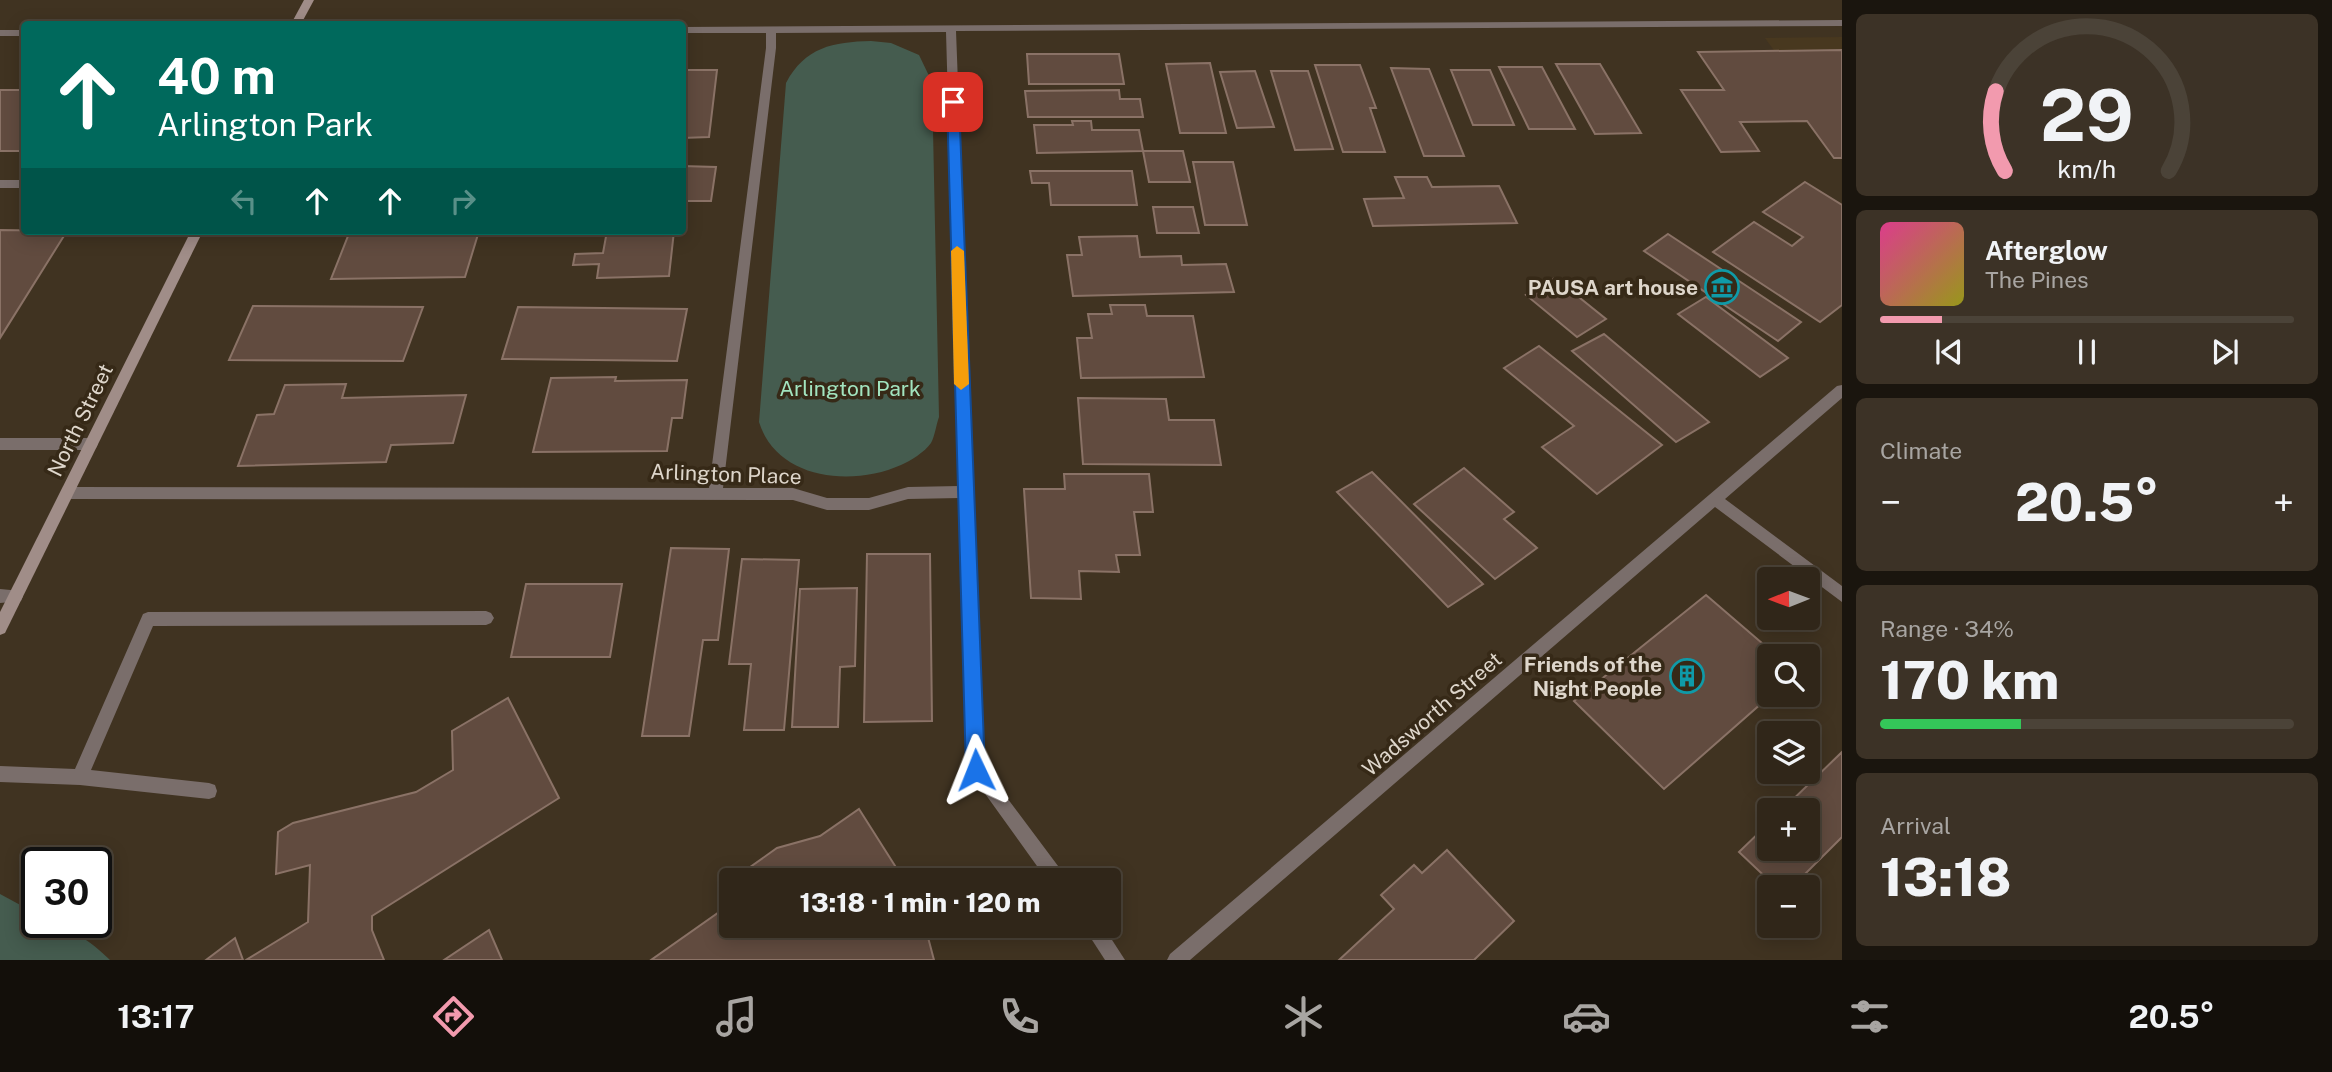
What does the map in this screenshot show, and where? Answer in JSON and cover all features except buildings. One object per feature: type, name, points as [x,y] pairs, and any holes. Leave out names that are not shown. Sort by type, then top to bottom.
[{"type":"street","points":[[298,21],[309,0]]},
{"type":"street","points":[[686,30],[1842,23]]},
{"type":"street","points":[[951,28],[964,492],[976,770],[1049,868]]},
{"type":"street","points":[[715,494],[771,47],[771,29]]},
{"type":"street","points":[[0,33],[21,33]]},
{"type":"street","points":[[0,184],[21,184]]},
{"type":"street","name":"North Street","points":[[0,628],[8,596],[68,492],[195,235]]},
{"type":"street","name":"Wadsworth Street","points":[[1185,957],[1842,390]]},
{"type":"street","points":[[0,444],[91,444]]},
{"type":"street","name":"Arlington Place","points":[[68,492],[793,494],[827,504],[869,504],[908,493],[964,492]]},
{"type":"street","points":[[1715,499],[1842,595]]},
{"type":"street","points":[[80,776],[148,619],[486,618]]},
{"type":"street","points":[[0,774],[80,776],[209,791]]},
{"type":"street","points":[[1100,938],[1116,960]]},
{"type":"shaded area","points":[[1842,37],[1842,144],[1765,38]]},
{"type":"green space","name":"Arlington Park","points":[[844,43],[891,43],[919,55],[932,82],[939,417],[931,443],[913,459],[901,465],[861,476],[818,474],[799,467],[782,456],[768,441],[759,422],[786,83],[802,61],[821,49]]},
{"type":"green space","points":[[0,894],[21,905],[21,938],[82,938],[110,960],[0,960]]},
{"type":"slow traffic","points":[[957,251],[961,384]]},
{"type":"place","name":"PAUSA art house","points":[[1722,287]]},
{"type":"place","name":"Friends of the Night People","points":[[1687,676]]},
{"type":"route","points":[[953,102],[964,492],[976,770]]}]
